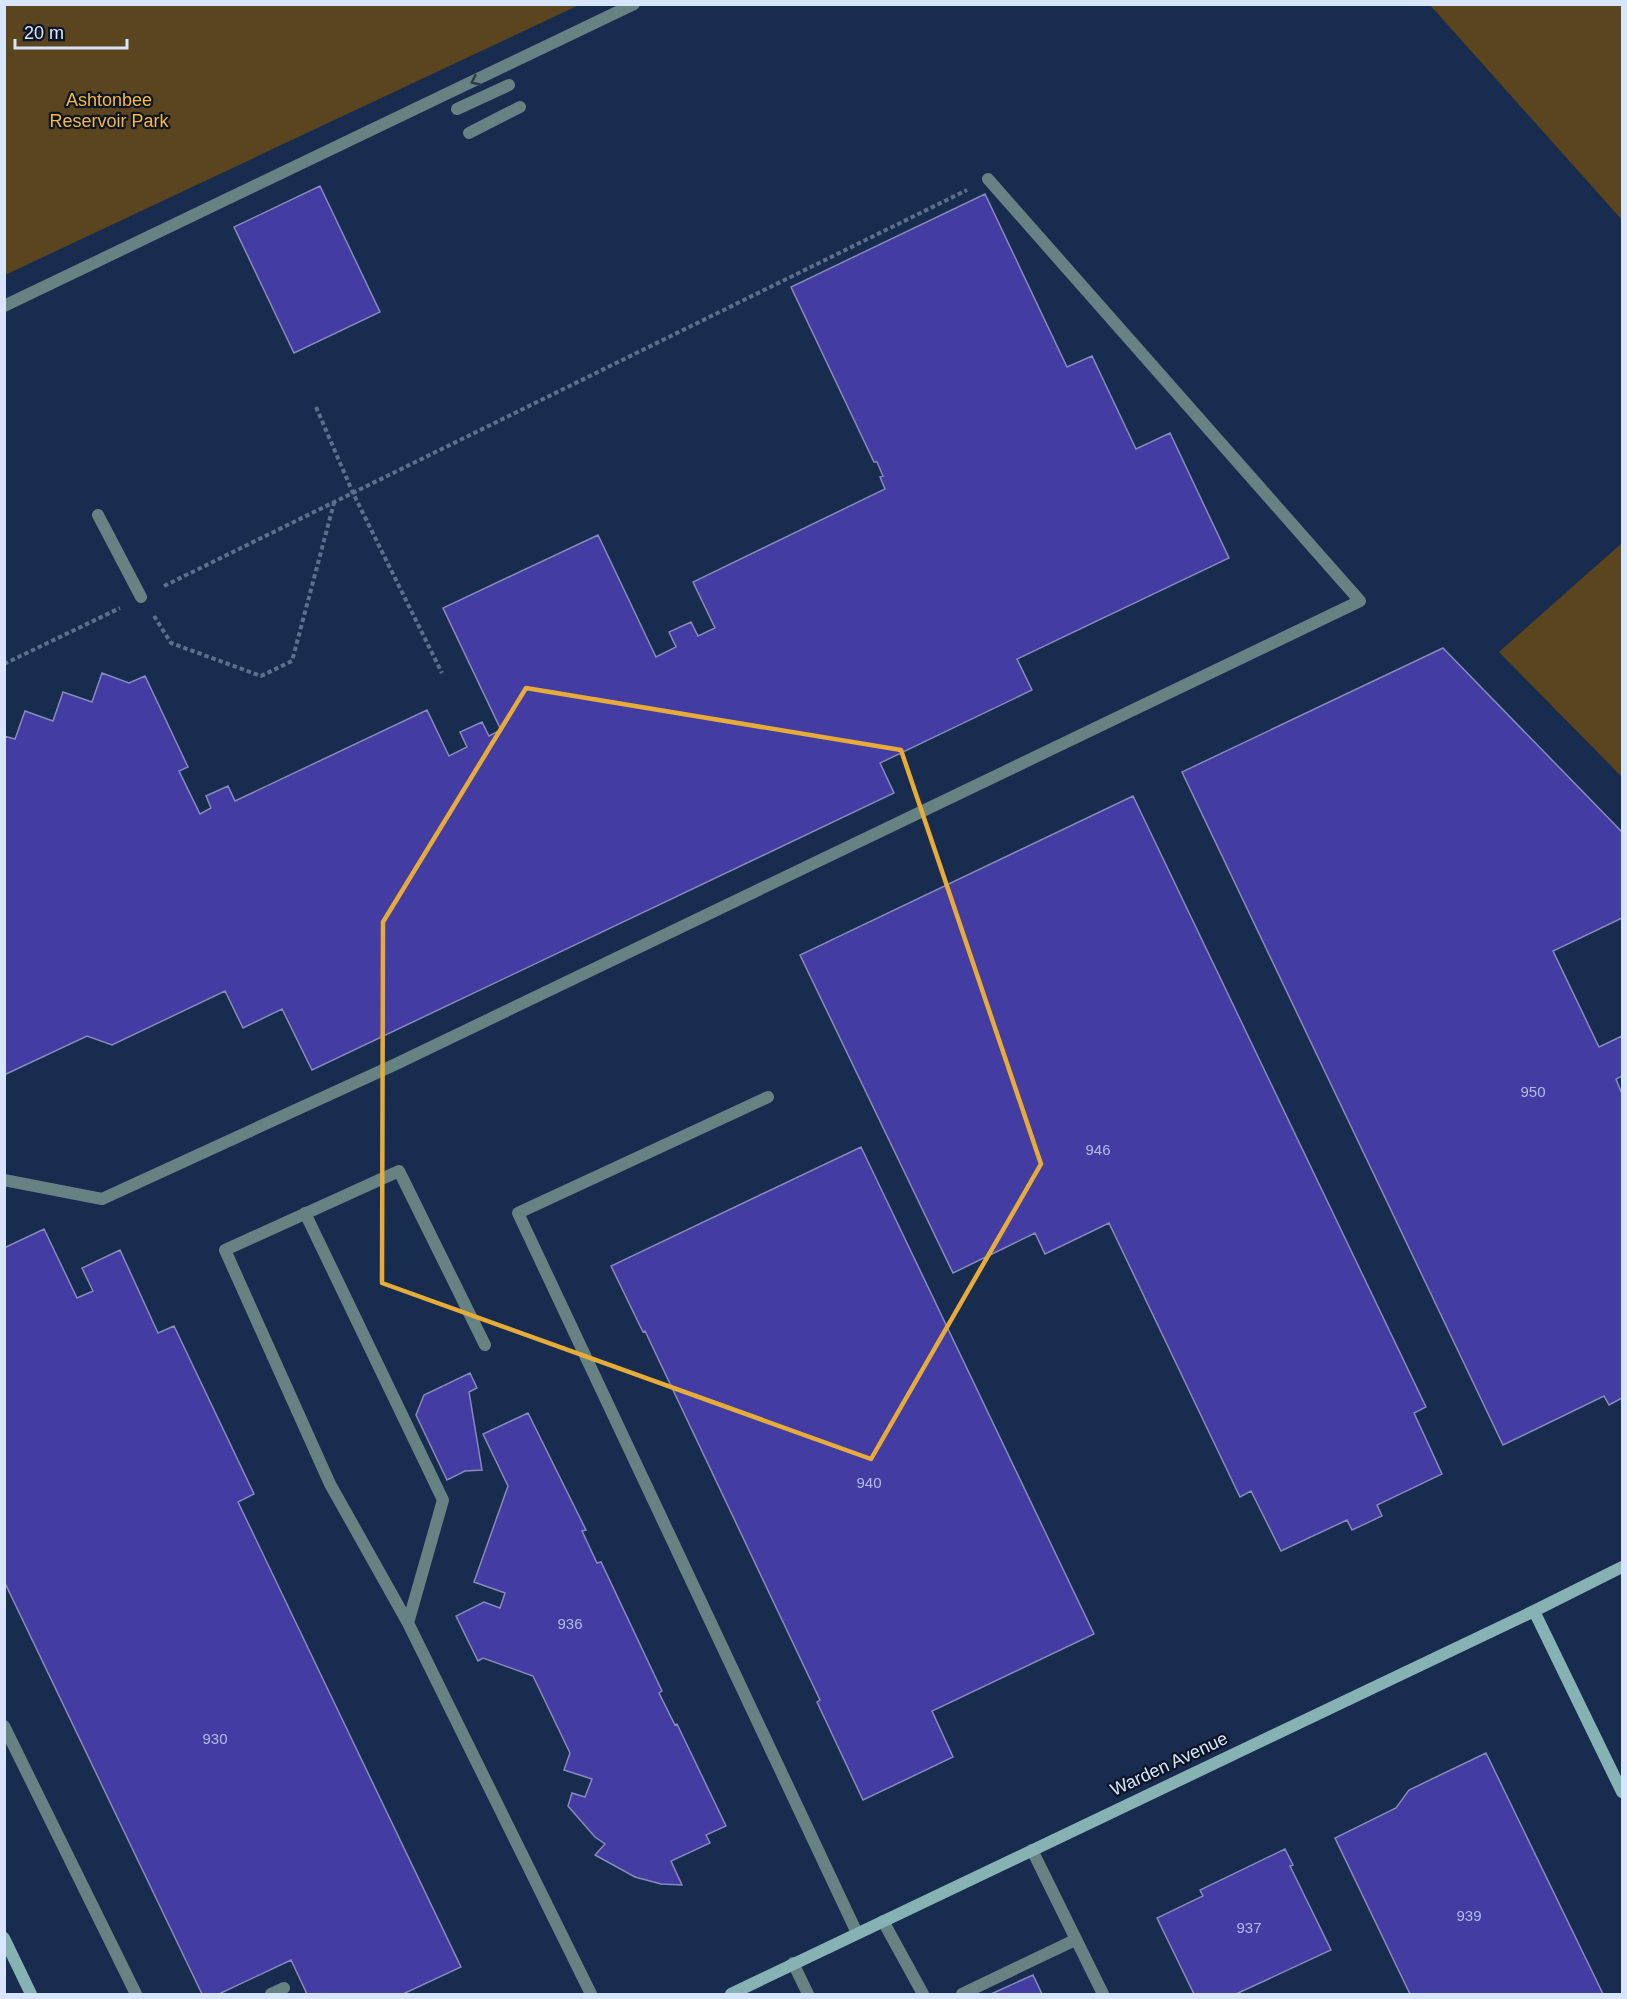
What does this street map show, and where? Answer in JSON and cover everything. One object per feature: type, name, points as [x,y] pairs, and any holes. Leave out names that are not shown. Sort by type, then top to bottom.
[{"type":"main road","name":"Warden Avenue","points":[[731,1995],[793,1963],[1623,1567]]},
{"type":"main road","points":[[1534,1611],[1623,1792]]},
{"type":"main road","points":[[4,1938],[31,1995]]},
{"type":"lane","points":[[4,306],[634,4]]},
{"type":"lane","points":[[457,109],[509,85]]},
{"type":"lane","points":[[469,133],[520,107]]},
{"type":"lane","points":[[4,1180],[102,1199],[406,1058],[1360,601],[988,179]]},
{"type":"lane","points":[[98,515],[141,597]]},
{"type":"lane","points":[[768,1097],[518,1213],[857,1933]]},
{"type":"lane","points":[[485,1345],[399,1171],[225,1250],[330,1484],[408,1623],[591,1995]]},
{"type":"lane","points":[[305,1213],[443,1500],[408,1623]]},
{"type":"lane","points":[[4,1726],[136,1995]]},
{"type":"lane","points":[[1032,1850],[1103,1995]]},
{"type":"lane","points":[[883,1921],[923,1995]]},
{"type":"lane","points":[[962,1995],[1075,1940]]},
{"type":"lane","points":[[793,1963],[808,1995]]},
{"type":"lane","points":[[271,1995],[284,1988]]},
{"type":"path","points":[[4,664],[988,179]]},
{"type":"path","points":[[316,407],[353,493],[442,673]]},
{"type":"path","points":[[141,597],[171,643],[261,676],[292,661],[334,502]]},
{"type":"highlighted area","points":[[526,688],[901,750],[1041,1164],[871,1459],[382,1283],[383,922]]},
{"type":"green space","name":"Ashtonbee Reservoir Park","points":[[5,4],[579,4],[579,5],[5,275]]},
{"type":"green space","points":[[1430,5],[1622,5],[1622,220]]},
{"type":"green space","points":[[1622,543],[1622,777],[1499,652]]},
{"type":"building","points":[[320,186],[380,312],[294,353],[234,227]]},
{"type":"building","points":[[985,194],[1067,367],[1092,356],[1136,449],[1170,433],[1229,558],[1017,659],[1032,690],[880,763],[894,793],[312,1070],[282,1009],[243,1028],[225,991],[112,1045],[87,1036],[4,1075],[4,736],[15,739],[25,711],[53,721],[63,692],[92,702],[102,673],[129,683],[145,676],[188,767],[179,771],[200,814],[211,808],[206,796],[228,786],[235,801],[427,710],[449,756],[467,747],[460,732],[482,722],[489,736],[501,730],[443,608],[598,535],[656,657],[676,647],[669,632],[691,622],[698,636],[715,628],[693,582],[885,489],[877,462],[874,462],[791,287]]},
{"type":"building","points":[[1443,648],[1622,832],[1622,918],[1553,951],[1599,1047],[1622,1036],[1622,1076],[1616,1079],[1622,1094],[1622,1398],[1609,1405],[1604,1396],[1503,1445],[1182,772]]},
{"type":"building","points":[[1133,796],[1426,1407],[1414,1413],[1442,1474],[1377,1505],[1382,1516],[1352,1530],[1347,1520],[1281,1551],[1251,1491],[1240,1497],[1109,1223],[1045,1254],[1035,1233],[953,1273],[800,955]]},
{"type":"building","points":[[861,1147],[1094,1634],[932,1711],[953,1757],[863,1800],[817,1702],[820,1700],[645,1331],[643,1332],[611,1266]]},
{"type":"building","points":[[44,1229],[77,1298],[93,1291],[82,1268],[120,1250],[158,1333],[174,1326],[254,1494],[238,1502],[461,1967],[403,1994],[307,1994],[291,1960],[219,1994],[202,1994],[4,1581],[4,1248]]},
{"type":"building","points":[[470,1373],[477,1388],[469,1392],[482,1470],[465,1471],[447,1480],[416,1415],[424,1395]]},
{"type":"building","points":[[528,1413],[586,1530],[582,1531],[597,1563],[601,1562],[662,1691],[659,1693],[675,1725],[677,1724],[726,1826],[706,1835],[710,1843],[671,1861],[682,1885],[661,1884],[635,1877],[595,1855],[605,1844],[595,1837],[568,1806],[572,1793],[585,1797],[592,1779],[564,1770],[570,1753],[533,1676],[483,1658],[478,1661],[456,1616],[484,1602],[500,1608],[505,1593],[474,1582],[508,1486],[483,1434]]},
{"type":"building","points":[[1486,1753],[1603,1994],[1410,1994],[1335,1838],[1396,1808],[1409,1790]]},
{"type":"building","points":[[1285,1849],[1293,1865],[1290,1866],[1331,1950],[1236,1994],[1194,1994],[1157,1918],[1203,1896],[1200,1890]]},
{"type":"building","points":[[1033,1975],[1042,1994],[991,1994]]}]
